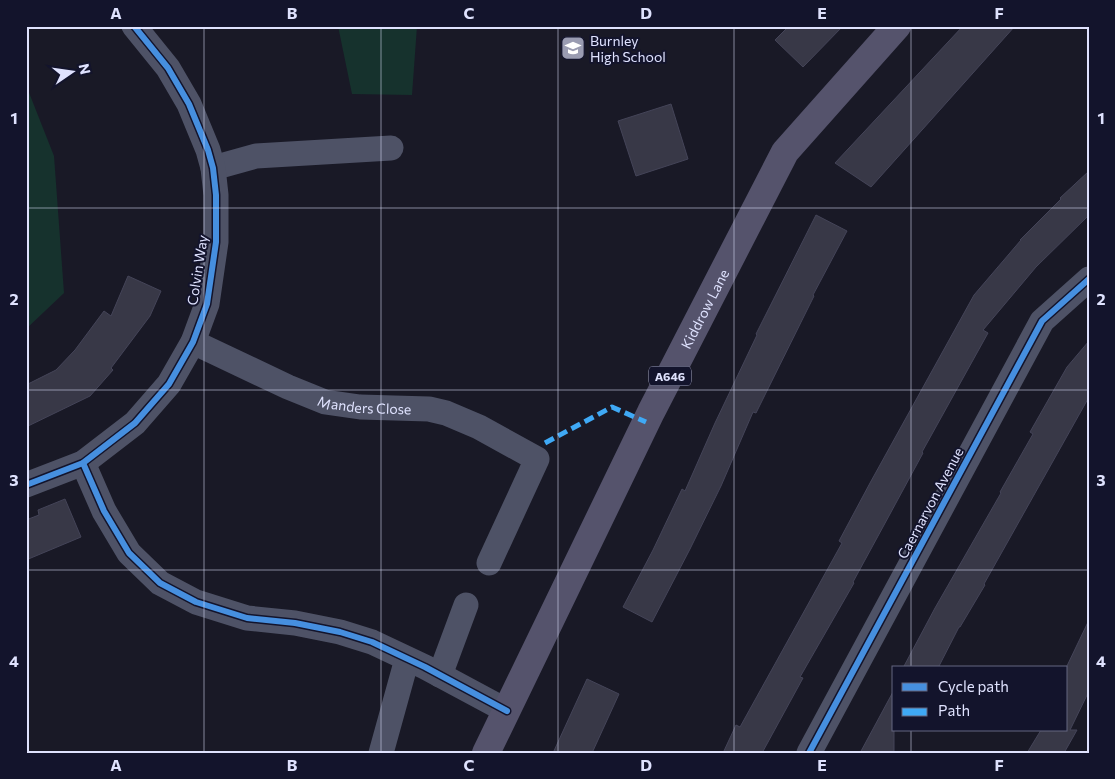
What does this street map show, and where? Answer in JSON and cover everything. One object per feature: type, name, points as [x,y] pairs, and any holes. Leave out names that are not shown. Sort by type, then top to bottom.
[{"type":"main road","name":"Kiddrow Lane","points":[[486,753],[651,412],[785,152],[897,26]]},
{"type":"street","name":"Colvin Way","points":[[26,485],[83,463],[135,423],[169,384],[193,342],[207,304],[216,242],[216,195],[213,168],[208,150],[189,104],[168,68],[134,26]]},
{"type":"street","points":[[213,168],[256,156],[391,148]]},
{"type":"street","name":"Caernarvon Avenue","points":[[808,753],[1042,321],[1089,278]]},
{"type":"street","name":"Manders Close","points":[[193,342],[288,387],[325,402],[360,407],[429,409],[446,413],[479,427],[537,459],[489,563]]},
{"type":"street","points":[[83,463],[104,511],[129,553],[160,583],[196,602],[246,618],[295,623],[340,632],[372,642],[440,674],[507,712]]},
{"type":"street","points":[[440,674],[466,605]]},
{"type":"street","points":[[381,753],[408,658]]},
{"type":"green space","points":[[338,26],[417,26],[412,95],[352,94]]},
{"type":"green space","points":[[26,85],[54,156],[64,293],[26,329]]},
{"type":"building","points":[[789,26],[843,26],[803,67],[775,40]]},
{"type":"building","points":[[963,26],[1015,26],[871,187],[835,163]]},
{"type":"building","points":[[671,104],[688,159],[636,176],[618,121]]},
{"type":"building","points":[[1089,171],[1089,215],[1036,267],[983,330],[988,333],[922,452],[854,583],[800,677],[803,678],[762,753],[723,753],[736,725],[740,727],[842,543],[839,541],[974,295],[1020,240]]},
{"type":"building","points":[[816,215],[847,231],[813,295],[756,413],[753,412],[721,486],[652,622],[623,607],[682,489],[685,491],[756,334]]},
{"type":"building","points":[[128,276],[161,291],[150,316],[111,368],[113,370],[90,396],[26,427],[26,385],[56,370],[75,350],[104,311],[111,316]]},
{"type":"building","points":[[1089,341],[1089,397],[985,585],[959,627],[939,666],[904,666],[1001,493],[1033,434],[1030,432],[1067,367]]},
{"type":"building","points":[[65,499],[81,537],[26,560],[26,520],[39,515],[38,510]]},
{"type":"building","points":[[1089,620],[1089,691],[1070,730],[1077,730],[1064,753],[1027,753],[1040,732],[1068,732],[1067,666]]},
{"type":"building","points":[[587,679],[619,694],[592,753],[553,753]]},
{"type":"building","points":[[892,694],[894,753],[860,753]]},
{"type":"marked path","points":[[545,443],[612,407],[646,422]]},
{"type":"cycle path","points":[[26,485],[83,463],[135,423],[169,384],[193,342],[207,304],[216,242],[216,195],[213,168],[208,150],[189,104],[168,68],[134,26]]},
{"type":"cycle path","points":[[809,753],[1042,321],[1089,279]]},
{"type":"cycle path","points":[[83,463],[104,511],[129,553],[160,583],[196,602],[247,618],[295,623],[340,632],[372,642],[425,667],[507,711]]},
{"type":"place","name":"Burnley High School","points":[[573,48]]}]
